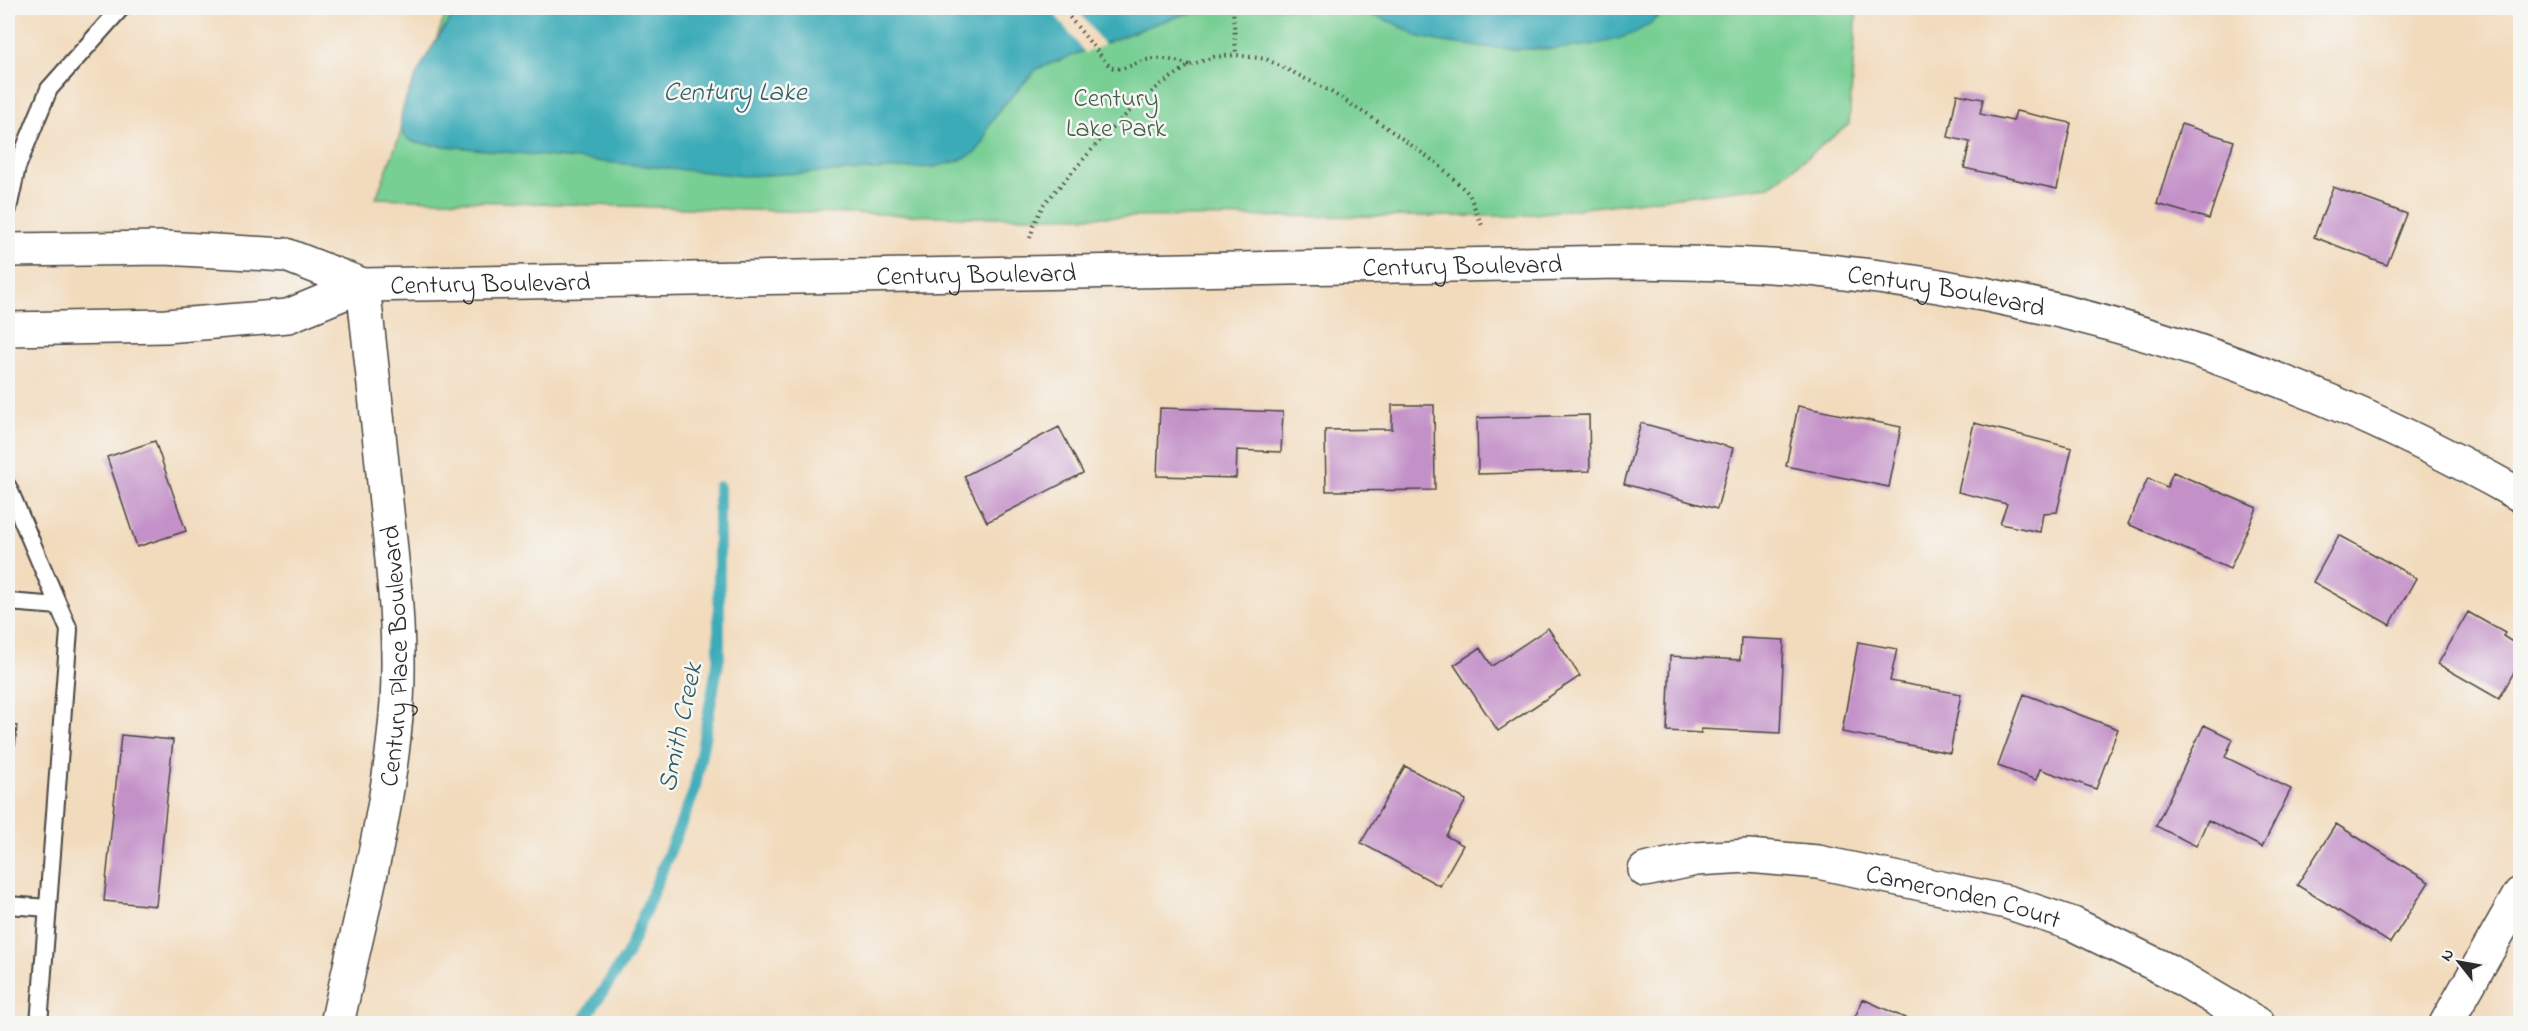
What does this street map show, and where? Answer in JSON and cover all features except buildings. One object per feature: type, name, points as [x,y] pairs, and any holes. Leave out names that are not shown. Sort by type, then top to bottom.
[{"type":"street","name":"Century Boulevard","points":[[8,250],[165,248],[286,255],[363,285]]},
{"type":"street","name":"Century Boulevard","points":[[8,329],[166,326],[288,316],[363,285],[1620,262],[1827,271],[1930,284],[2027,304],[2120,326],[2204,352],[2311,391],[2402,432],[2520,495]]},
{"type":"street","name":"Century Place Boulevard","points":[[337,1023],[385,806],[393,753],[397,700],[398,642],[395,585],[363,285]]},
{"type":"street","name":"Cameronden Court","points":[[1645,870],[1696,859],[1748,856],[1818,862],[2007,902],[2073,924],[2167,970],[2258,1023]]},
{"type":"street","points":[[2446,1023],[2520,894]]},
{"type":"lane","points":[[8,209],[17,167],[49,89],[121,8]]},
{"type":"lane","points":[[8,487],[69,630],[39,1023]]},
{"type":"lane","points":[[8,602],[59,606]]},
{"type":"lane","points":[[8,904],[48,908]]},
{"type":"path","points":[[1062,8],[1110,67],[1124,69],[1148,60],[1161,59],[1190,65]]},
{"type":"path","points":[[1233,8],[1236,55]]},
{"type":"path","points":[[1020,273],[1036,219],[1044,204],[1102,138],[1160,85],[1190,65],[1214,57],[1236,55],[1266,59],[1328,90],[1439,165],[1469,194],[1499,265]]},
{"type":"green space","name":"Century Lake Park","points":[[448,8],[1857,8],[1849,124],[1770,186],[1517,216],[968,217],[376,198]]},
{"type":"water","name":"Century Lake","points":[[460,8],[1229,8],[1186,14],[1037,69],[1001,108],[988,127],[984,142],[975,153],[958,161],[934,167],[744,176],[416,143],[409,140],[402,132],[401,120],[404,104],[420,67]]},
{"type":"water","points":[[1339,8],[1664,8],[1647,26],[1620,38],[1551,49],[1513,49],[1445,42],[1417,36],[1396,24],[1375,16]]},
{"type":"pier","points":[[1050,8],[1076,8],[1104,45],[1085,53]]},
{"type":"waterway","name":"Smith Creek","points":[[581,1024],[627,955],[694,792],[719,657],[719,487]]}]
